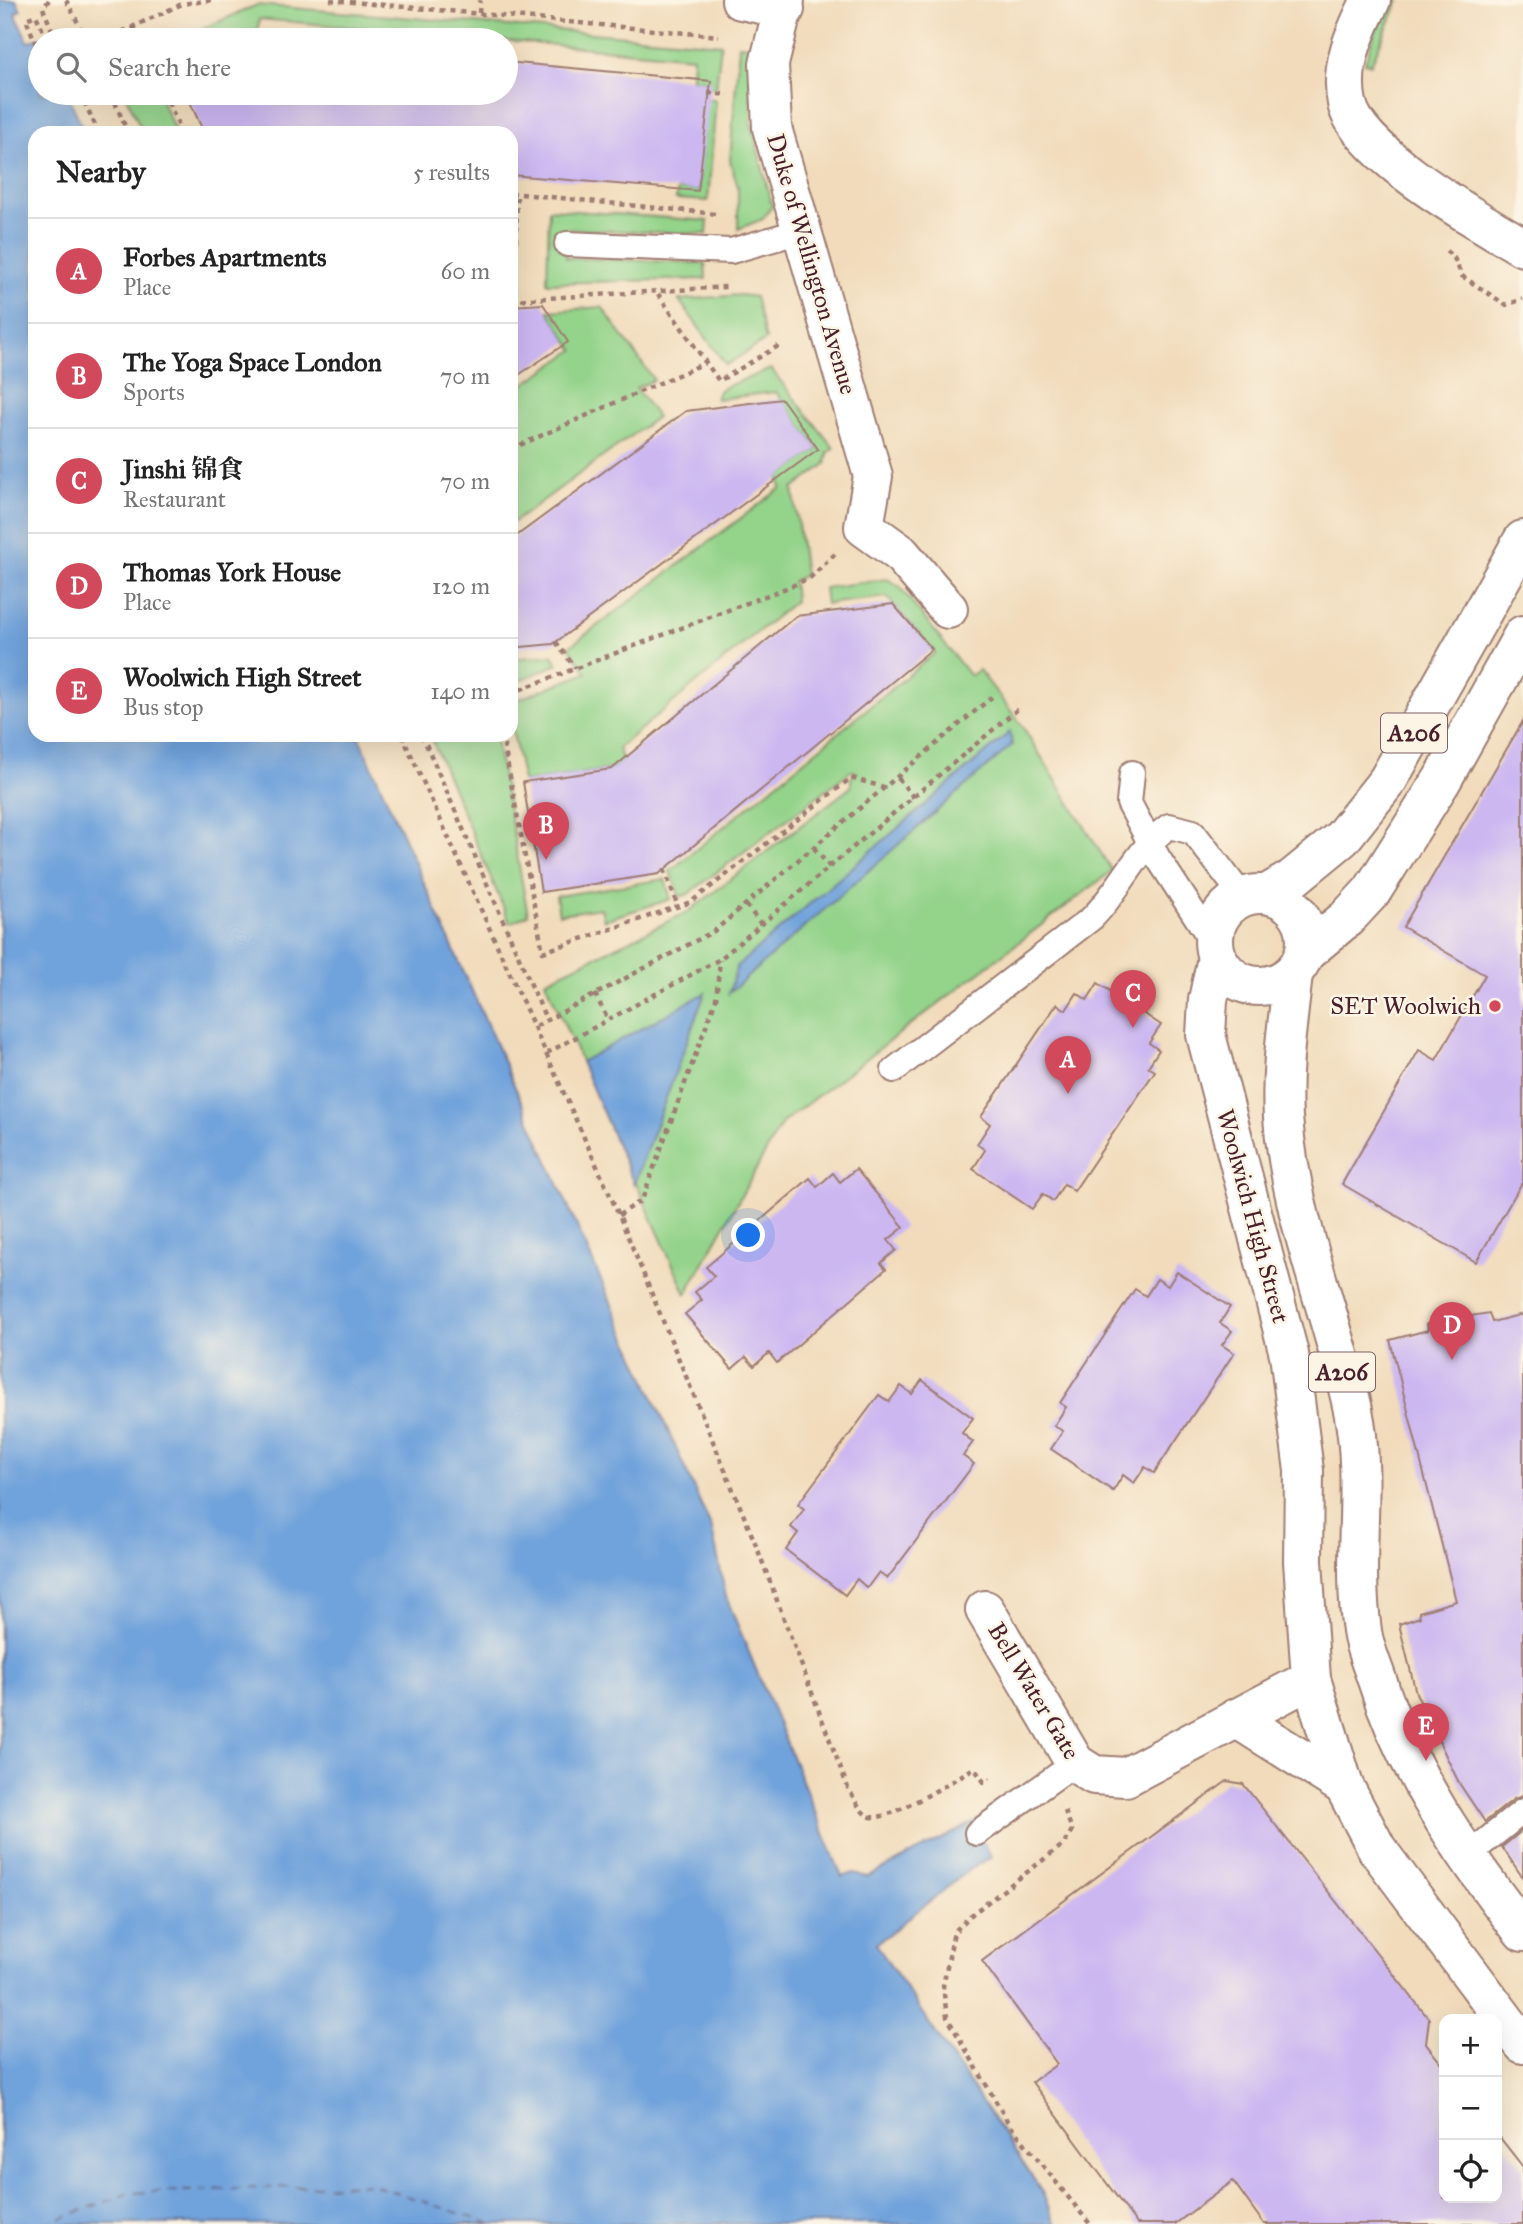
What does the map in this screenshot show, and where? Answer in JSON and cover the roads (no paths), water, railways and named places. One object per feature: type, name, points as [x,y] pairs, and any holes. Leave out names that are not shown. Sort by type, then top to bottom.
[{"type":"main road","points":[[740,0],[785,4]]},
{"type":"main road","points":[[1371,0],[1349,46],[1347,103],[1354,121],[1384,156],[1523,247]]},
{"type":"main road","name":"Duke of Wellington Avenue","points":[[785,4],[771,56],[768,91],[772,128],[873,476],[863,527],[900,553],[948,609]]},
{"type":"main road","name":"A206","points":[[1255,895],[1292,879],[1342,838],[1388,780],[1523,540]]},
{"type":"main road","name":"A206","points":[[1299,964],[1372,891],[1442,780],[1523,635]]},
{"type":"main road","points":[[1255,895],[1282,899],[1294,909],[1307,937],[1299,964],[1266,987],[1251,986],[1231,976],[1216,951],[1215,929],[1221,915],[1230,904],[1255,895]]},
{"type":"main road","name":"Woolwich High Street","points":[[1216,951],[1208,1000],[1206,1035],[1289,1353],[1304,1471],[1303,1561],[1311,1679],[1344,1786],[1377,1849],[1523,2044]]},
{"type":"main road","name":"Woolwich High Street","points":[[1299,964],[1283,1115],[1290,1177],[1353,1411],[1361,1488],[1356,1559],[1362,1634],[1388,1714],[1426,1792],[1467,1856],[1523,1932]]},
{"type":"main road","name":"Bell Water Gate","points":[[985,1610],[1075,1763],[1094,1775],[1126,1777],[1311,1679]]},
{"type":"main road","points":[[1236,1718],[1344,1786]]},
{"type":"lane","points":[[567,244],[731,251],[801,231]]},
{"type":"lane","points":[[1132,773],[1129,803],[1148,841],[1216,951]]},
{"type":"lane","points":[[894,1070],[1093,918],[1108,901],[1148,841],[1169,827],[1194,832],[1255,895]]},
{"type":"lane","points":[[977,1833],[1075,1763]]},
{"type":"lane","points":[[1467,1856],[1523,1811]]},
{"type":"water","points":[[0,0],[16,0],[21,10],[15,13],[28,42],[28,105],[72,105],[82,126],[28,126],[28,742],[361,742],[712,1529],[726,1597],[842,1877],[854,1873],[867,1877],[986,1816],[977,1833],[992,1857],[973,1867],[876,1944],[1041,2190],[1056,2224],[0,2224]]},
{"type":"water","points":[[1010,732],[1012,745],[729,993],[737,966]]},
{"type":"water","points":[[705,993],[634,1184],[581,1062]]},
{"type":"place","name":"The Yoga Space London","points":[[546,860]]},
{"type":"place","name":"SET Woolwich","points":[[1495,1006]]},
{"type":"place","name":"Jinshi 锦食","points":[[1133,1028]]},
{"type":"place","name":"Forbes Apartments","points":[[1068,1094]]},
{"type":"place","name":"Thomas York House","points":[[1452,1360]]},
{"type":"place","name":"Woolwich High Street","points":[[1426,1761]]}]
